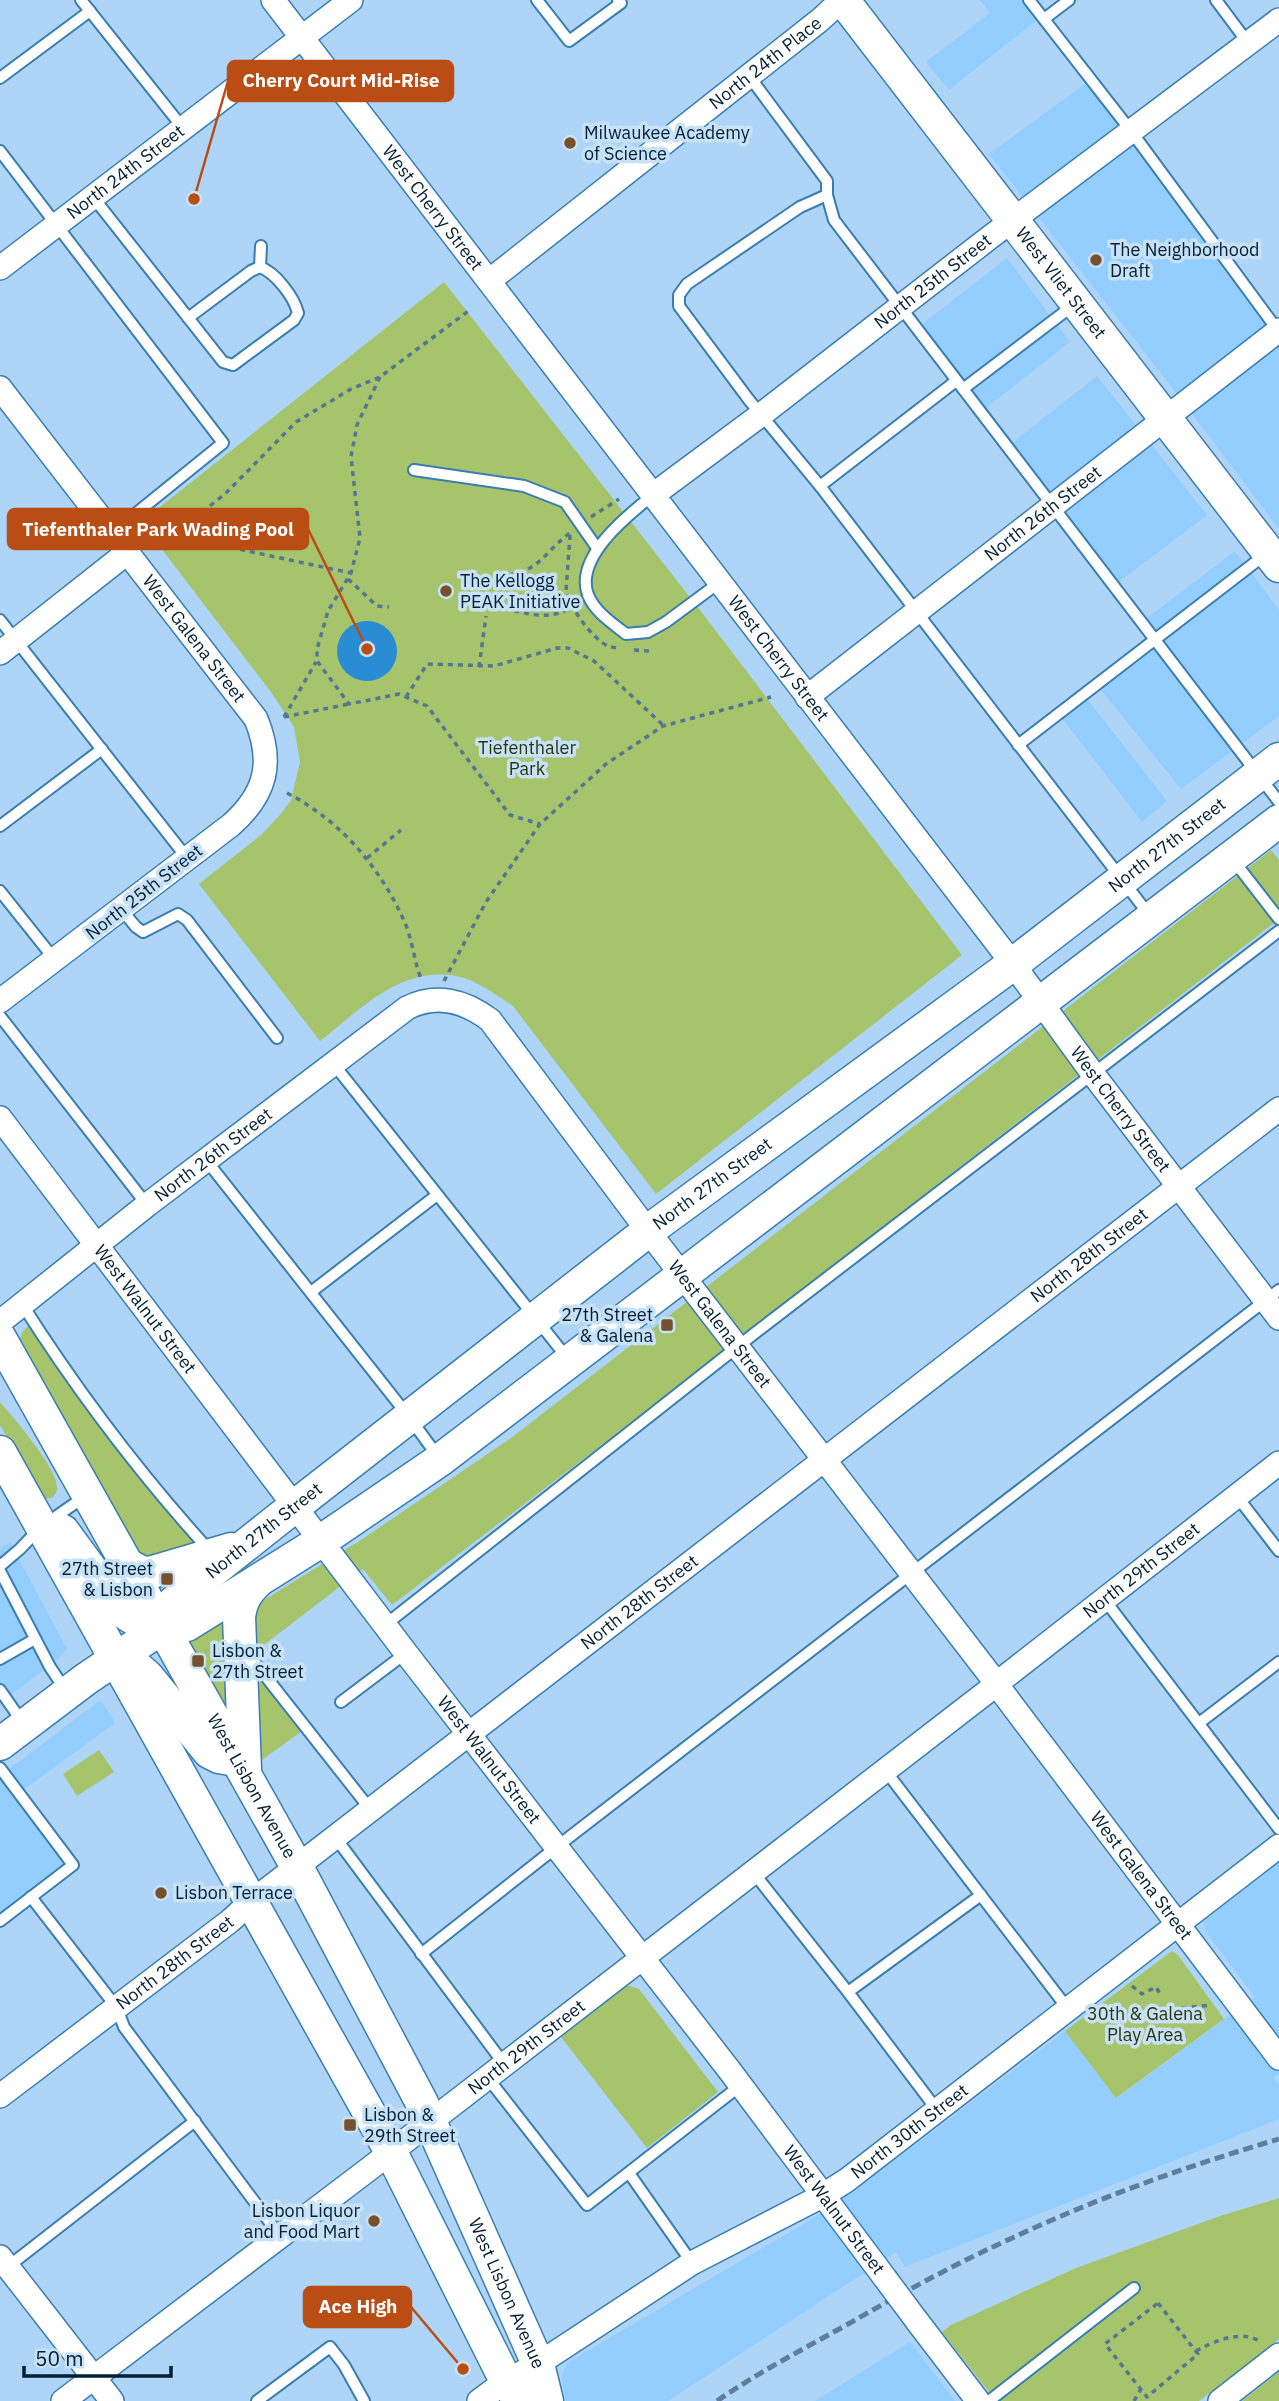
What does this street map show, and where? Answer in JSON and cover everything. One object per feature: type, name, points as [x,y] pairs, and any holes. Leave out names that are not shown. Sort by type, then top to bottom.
[{"type":"main road","name":"West Vliet Street","points":[[842,0],[1274,559]]},
{"type":"main road","name":"North 27th Street","points":[[163,1627],[174,1602],[409,1417],[649,1231],[1013,964],[1269,767]]},
{"type":"main road","name":"North 27th Street","points":[[0,1744],[67,1693],[163,1627],[187,1625],[321,1541],[440,1460],[1279,821]]},
{"type":"main road","name":"West Lisbon Avenue","points":[[0,1338],[297,1867],[432,2120],[538,2364],[547,2401]]},
{"type":"main road","name":"West Lisbon Avenue","points":[[0,1452],[391,2152],[513,2391]]},
{"type":"main road","points":[[42,1528],[63,1531],[120,1609],[131,1619],[163,1627]]},
{"type":"main road","points":[[128,1565],[149,1573],[246,1545]]},
{"type":"main road","points":[[115,1659],[139,1669],[148,1677],[209,1752],[241,1768],[240,1605],[245,1595],[263,1576]]},
{"type":"street","name":"West Cherry Street","points":[[273,0],[1013,964],[1179,1186],[1275,1303]]},
{"type":"street","name":"North 24th Street","points":[[0,268],[351,0]]},
{"type":"street","name":"North 24th Place","points":[[489,282],[842,0]]},
{"type":"street","name":"North 25th Street","points":[[653,495],[1279,20]]},
{"type":"street","name":"North 26th Street","points":[[807,697],[1279,331]]},
{"type":"street","name":"West Galena Street","points":[[0,388],[256,719],[266,747],[266,766]]},
{"type":"street","points":[[8,646],[128,552]]},
{"type":"street","name":"North 25th Street","points":[[0,1002],[247,811],[261,788],[266,766]]},
{"type":"street","name":"North 26th Street","points":[[0,1322],[332,1062],[407,1008],[419,1001],[432,999]]},
{"type":"street","name":"West Galena Street","points":[[432,999],[449,1000],[466,1006],[490,1020],[1279,2058]]},
{"type":"street","name":"North 28th Street","points":[[0,2096],[1279,1109]]},
{"type":"street","name":"West Walnut Street","points":[[0,1118],[406,1653],[741,2085],[978,2401]]},
{"type":"street","name":"North 29th Street","points":[[63,2401],[391,2152],[1279,1462]]},
{"type":"street","name":"North 30th Street","points":[[479,2401],[513,2391],[538,2364],[692,2263],[822,2196],[847,2180],[1279,1846]]},
{"type":"street","points":[[3,2265],[112,2401]]},
{"type":"street","points":[[1220,2401],[1270,2348]]},
{"type":"lane","points":[[81,0],[183,128]]},
{"type":"lane","points":[[537,0],[569,41],[621,3],[618,0]]},
{"type":"lane","points":[[1029,0],[1131,131],[1279,331]]},
{"type":"lane","points":[[1044,19],[1069,0]]},
{"type":"lane","points":[[1216,0],[1248,43]]},
{"type":"lane","points":[[0,78],[90,11]]},
{"type":"lane","points":[[749,76],[827,181],[827,195],[834,220],[1156,640],[1269,767],[1279,802]]},
{"type":"lane","points":[[0,151],[223,443],[113,532]]},
{"type":"lane","points":[[827,195],[800,207],[687,284],[679,295],[679,306],[1152,919]]},
{"type":"lane","points":[[93,197],[188,318],[223,362],[233,365],[243,359],[294,320],[298,313],[296,306],[270,271],[260,267],[188,318]]},
{"type":"lane","points":[[260,267],[261,246]]},
{"type":"lane","points":[[820,486],[1076,303]]},
{"type":"lane","points":[[414,470],[524,486],[565,502],[597,548]]},
{"type":"lane","points":[[653,495],[597,548],[588,572],[588,594],[603,616],[626,634],[648,632],[720,582]]},
{"type":"lane","points":[[1018,745],[1156,640],[1274,559]]},
{"type":"lane","points":[[0,620],[8,646],[102,749],[187,858]]},
{"type":"lane","points":[[0,826],[102,749]]},
{"type":"lane","points":[[1231,858],[1279,919]]},
{"type":"lane","points":[[0,891],[54,961]]},
{"type":"lane","points":[[121,909],[143,932],[178,914],[187,920],[277,1038]]},
{"type":"lane","points":[[385,1625],[738,1347],[1279,931]]},
{"type":"lane","points":[[0,1016],[147,1205]]},
{"type":"lane","points":[[332,1062],[570,1361]]},
{"type":"lane","points":[[206,1160],[440,1460]]},
{"type":"lane","points":[[311,1292],[436,1195]]},
{"type":"lane","points":[[421,1954],[911,1573],[1275,1303]]},
{"type":"lane","points":[[22,1304],[103,1423],[175,1513],[214,1554]]},
{"type":"lane","points":[[0,1566],[42,1528],[88,1494]]},
{"type":"lane","points":[[1236,1496],[1279,1551]]},
{"type":"lane","points":[[0,1571],[67,1693]]},
{"type":"lane","points":[[1104,1600],[1279,1829]]},
{"type":"lane","points":[[0,1659],[35,1639]]},
{"type":"lane","points":[[239,1644],[370,1809]]},
{"type":"lane","points":[[341,1702],[406,1653]]},
{"type":"lane","points":[[1199,1723],[1279,1662]]},
{"type":"lane","points":[[0,1690],[25,1726]]},
{"type":"lane","points":[[0,1768],[73,1865],[0,1921]]},
{"type":"lane","points":[[885,1770],[1068,2009]]},
{"type":"lane","points":[[335,1837],[421,1954],[495,2071],[587,2205],[741,2085]]},
{"type":"lane","points":[[752,1872],[848,1992],[937,2110]]},
{"type":"lane","points":[[848,1992],[981,1895]]},
{"type":"lane","points":[[31,1897],[117,2008],[124,2027],[280,2236]]},
{"type":"lane","points":[[3,2265],[195,2121]]},
{"type":"lane","points":[[629,2173],[692,2263]]},
{"type":"lane","points":[[989,2401],[1134,2288]]},
{"type":"lane","points":[[257,2401],[330,2347],[365,2401]]},
{"type":"path","points":[[155,549],[225,494],[296,422],[351,389],[380,377],[471,309]]},
{"type":"path","points":[[380,377],[358,425],[351,457],[360,538],[351,573],[328,611],[317,649],[317,661],[284,717],[399,694],[427,706],[510,815],[540,824]]},
{"type":"path","points":[[499,576],[519,575],[531,568],[543,559],[553,545],[619,499]]},
{"type":"path","points":[[169,538],[210,543],[351,573]]},
{"type":"path","points":[[348,579],[377,606],[389,607]]},
{"type":"path","points":[[495,605],[536,616],[550,616],[572,607]]},
{"type":"path","points":[[479,667],[486,616]]},
{"type":"path","points":[[406,697],[427,664],[494,666],[568,648],[594,661],[663,726]]},
{"type":"path","points":[[317,661],[349,704]]},
{"type":"path","points":[[432,999],[486,902],[540,824],[606,764],[663,726],[771,697]]},
{"type":"path","points":[[287,793],[312,806],[367,858],[383,881],[405,923],[415,951],[420,978],[432,999]]},
{"type":"path","points":[[367,858],[401,830]]},
{"type":"path","points":[[1132,1986],[1142,1994],[1156,1987],[1161,1996]]},
{"type":"path","points":[[1182,2008],[1212,2004]]},
{"type":"path","points":[[1158,2304],[1196,2351],[1198,2354],[1147,2397],[1105,2344],[1158,2304]]},
{"type":"path","points":[[1196,2351],[1220,2340],[1237,2337],[1253,2337],[1270,2348]]},
{"type":"path","points":[[1135,2401],[1141,2389]]},
{"type":"shaded area","points":[[980,0],[1022,0],[1037,20],[949,90],[926,62],[990,13]]},
{"type":"shaded area","points":[[1086,83],[1279,341],[1279,529],[989,154]]},
{"type":"shaded area","points":[[1007,258],[1070,342],[985,409],[921,325]]},
{"type":"shaded area","points":[[1097,376],[1207,515],[1119,582],[1012,443]]},
{"type":"shaded area","points":[[1235,551],[1279,610],[1279,716],[1181,789],[1101,690],[1164,642],[1147,618]]},
{"type":"shaded area","points":[[367,621],[384,626],[392,634],[397,651],[392,668],[384,676],[367,681],[350,676],[342,668],[337,651],[342,634],[350,626]]},
{"type":"shaded area","points":[[1087,699],[1167,801],[1142,822],[1062,718]]},
{"type":"shaded area","points":[[10,1542],[67,1649],[0,1703],[0,1548]]},
{"type":"shaded area","points":[[99,1701],[115,1723],[15,1796],[67,1863],[0,1913],[0,1776]]},
{"type":"shaded area","points":[[1279,1860],[1279,2075],[1273,2077],[1279,2085],[1279,2119],[905,2267],[896,2252],[668,2401],[566,2401],[561,2378],[567,2363],[807,2222],[854,2191],[1065,2031],[1117,2098],[1255,1997],[1208,1935],[1203,1922],[1209,1914]]},
{"type":"shaded area","points":[[910,2342],[955,2401],[815,2401]]},
{"type":"green space","name":"Tiefenthaler Park","points":[[444,282],[703,614],[962,955],[656,1194],[513,1006],[486,988],[464,978],[436,975],[417,978],[382,993],[320,1041],[199,884],[261,835],[280,815],[291,800],[300,762],[294,727],[271,692],[141,522]]},
{"type":"green space","points":[[1271,850],[1279,860],[1279,919],[392,1605],[363,1569],[256,1651],[251,1611],[264,1600],[361,1540],[511,1438]]},
{"type":"green space","points":[[28,1326],[100,1425],[192,1537],[196,1546],[155,1561],[140,1557],[19,1342],[22,1332]]},
{"type":"green space","points":[[0,1402],[34,1443],[50,1468],[57,1487],[53,1497],[46,1499],[37,1492],[0,1425]]},
{"type":"green space","points":[[222,1620],[228,1714],[189,1644]]},
{"type":"green space","points":[[255,1670],[302,1731],[255,1765]]},
{"type":"green space","points":[[99,1750],[114,1772],[77,1796],[63,1774]]},
{"type":"green space","name":"30th & Galena Play Area","points":[[1172,1951],[1178,1955],[1224,2019],[1116,2098],[1065,2031]]},
{"type":"green space","points":[[627,1985],[639,1989],[718,2092],[647,2148],[561,2037]]},
{"type":"green space","points":[[1279,2198],[1279,2339],[1199,2401],[996,2401],[942,2332],[951,2325],[1076,2268],[1223,2215]]},
{"type":"green space","points":[[1279,2372],[1279,2401],[1242,2401]]},
{"type":"railway","points":[[717,2401],[799,2351],[989,2249],[1143,2184],[1279,2139]]},
{"type":"place","name":"Milwaukee Academy of Science","points":[[570,143]]},
{"type":"place","name":"Cherry Court Mid-Rise","points":[[194,199]]},
{"type":"place","name":"The Neighborhood Draft","points":[[1096,260]]},
{"type":"place","name":"The Kellogg PEAK Initiative","points":[[446,591]]},
{"type":"place","name":"Tiefenthaler Park Wading Pool","points":[[367,649]]},
{"type":"place","name":"27th Street & Galena","points":[[667,1325]]},
{"type":"place","name":"27th Street & Lisbon","points":[[167,1579]]},
{"type":"place","name":"Lisbon & 27th Street","points":[[198,1661]]},
{"type":"place","name":"Lisbon Terrace","points":[[161,1893]]},
{"type":"place","name":"Lisbon & 29th Street","points":[[350,2125]]},
{"type":"place","name":"Lisbon Liquor and Food Mart","points":[[374,2221]]},
{"type":"place","name":"Ace High","points":[[463,2369]]}]
